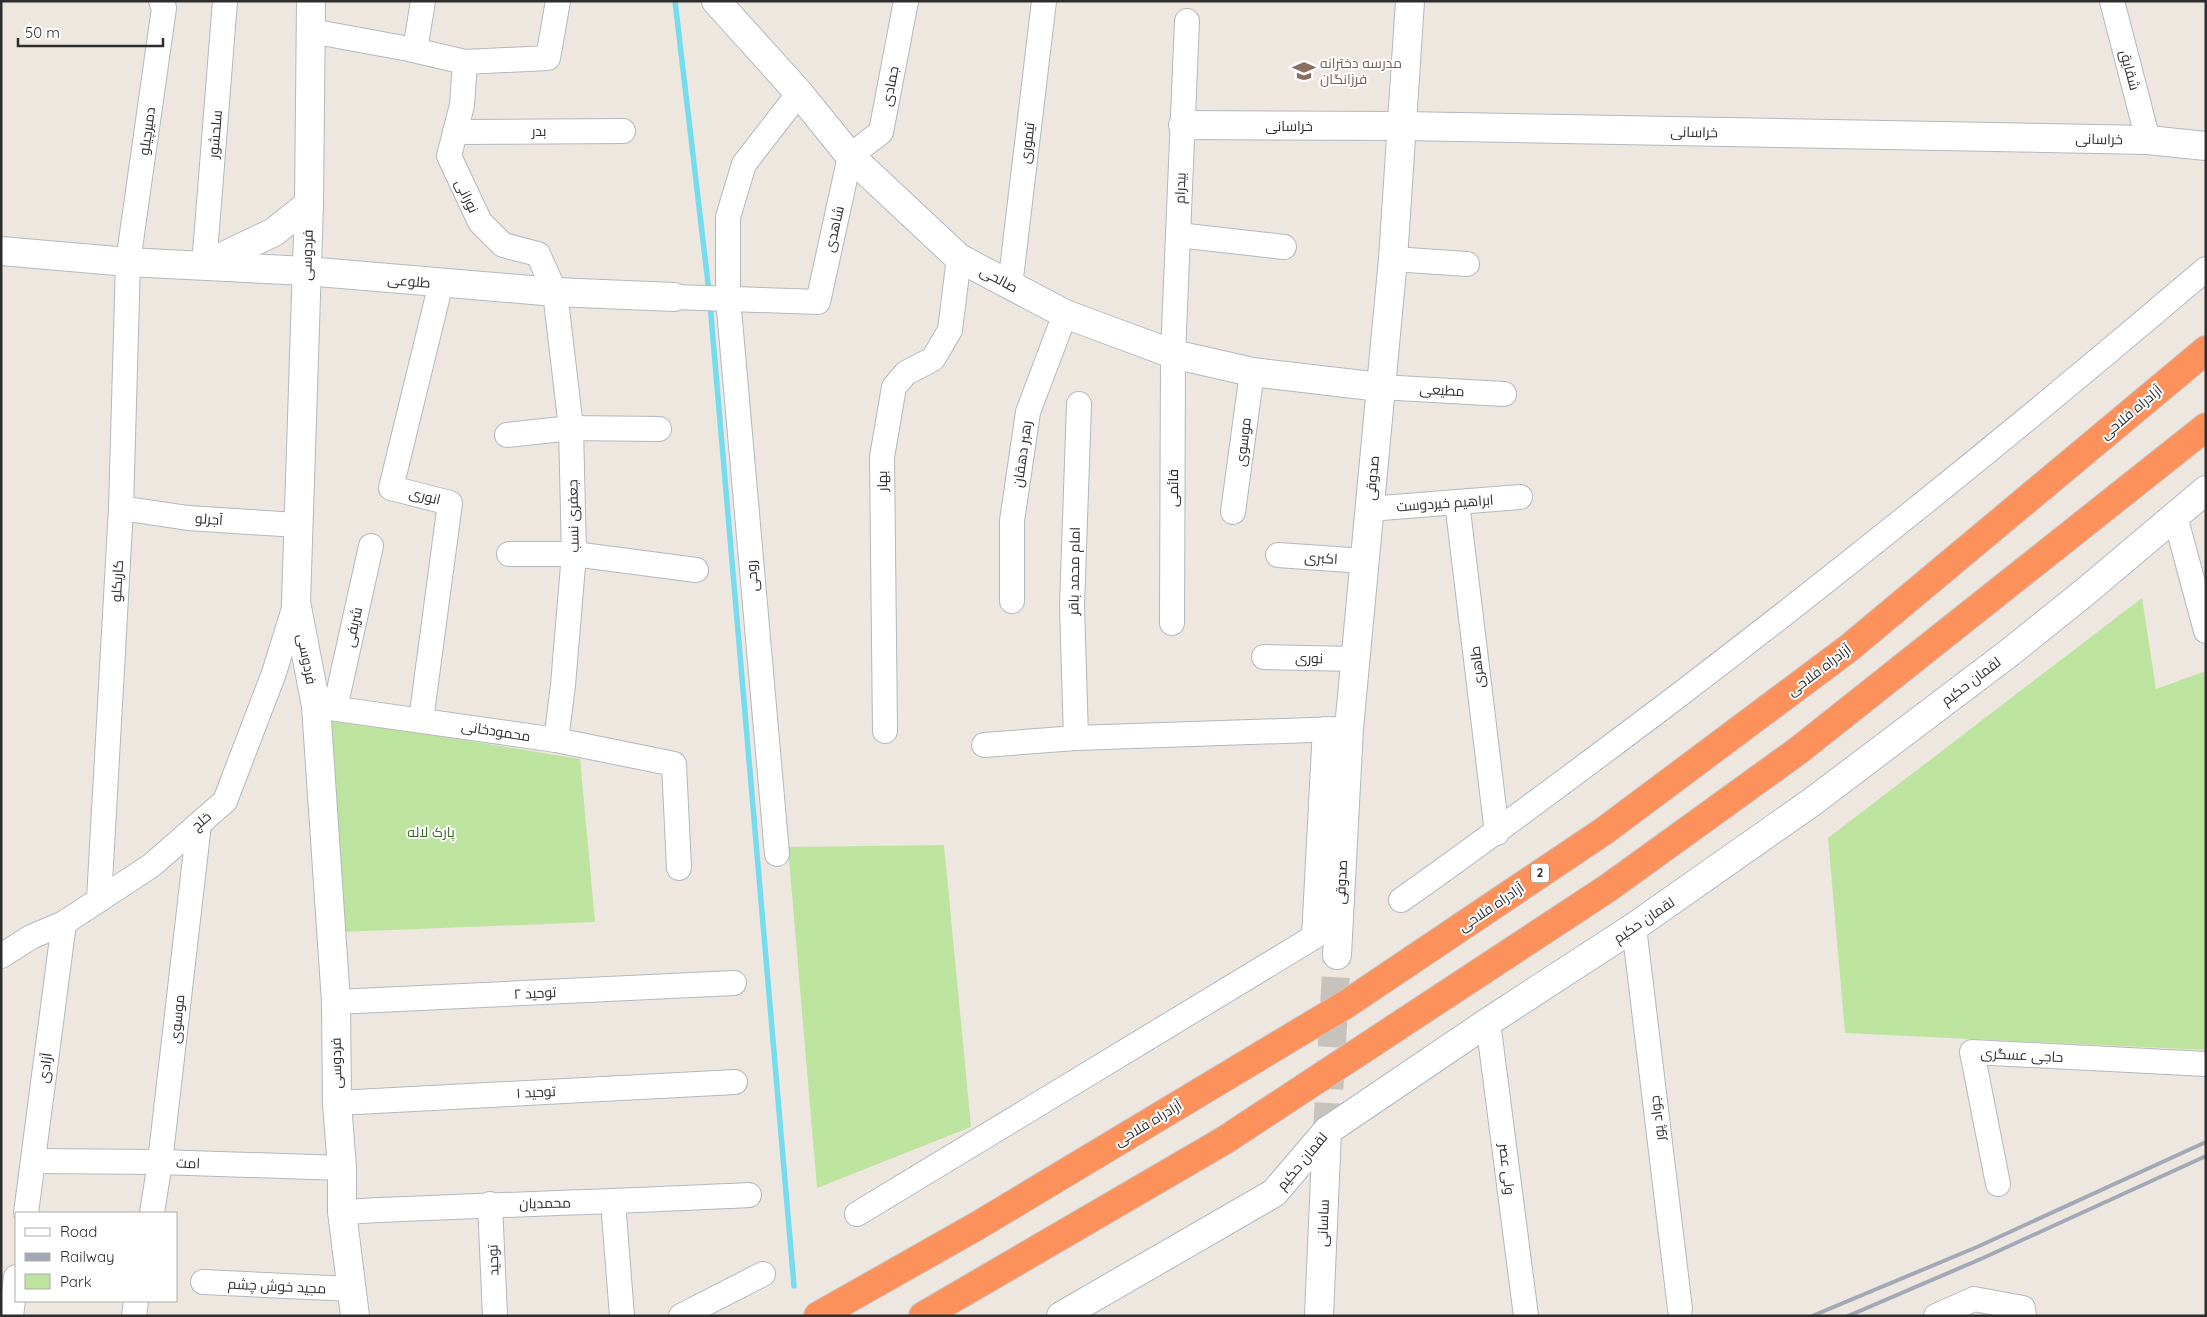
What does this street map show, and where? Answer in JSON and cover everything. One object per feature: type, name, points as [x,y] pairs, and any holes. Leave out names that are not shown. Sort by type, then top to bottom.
[{"type":"highway","name":"آزادراه فلاحی","points":[[818,1316],[977,1226],[1345,1004],[1604,831],[1849,648],[2206,350]]},
{"type":"highway","points":[[923,1316],[1225,1140],[1608,888],[1799,750],[2206,427]]},
{"type":"street","name":"دمیرچیلو","points":[[128,262],[164,8],[162,1]]},
{"type":"street","name":"سلحشور","points":[[204,266],[225,1]]},
{"type":"street","name":"فردوسی","points":[[311,1],[309,204],[297,525],[296,602],[326,707],[336,1002],[337,1103],[342,1168],[342,1212],[355,1316]]},
{"type":"street","points":[[415,50],[423,1]]},
{"type":"street","points":[[311,31],[415,50],[465,62],[548,58],[558,1]]},
{"type":"street","name":"صالحی","points":[[716,1],[799,93],[850,156],[959,258],[1065,314],[1174,354],[1252,372],[1380,387]]},
{"type":"street","name":"جمادی","points":[[850,156],[880,132],[906,1]]},
{"type":"street","name":"تیموری","points":[[1010,286],[1044,1]]},
{"type":"street","name":"صدوقی","points":[[1337,955],[1337,729],[1355,659],[1393,259],[1410,1]]},
{"type":"street","name":"شقایق","points":[[2112,1],[2148,140]]},
{"type":"street","name":"بیدرام","points":[[1174,354],[1187,21]]},
{"type":"street","name":"نورانی","points":[[465,62],[462,105],[448,156],[480,222],[503,245],[538,254],[555,292]]},
{"type":"street","name":"روحی","points":[[777,854],[728,298],[728,217],[744,164],[799,93]]},
{"type":"street","name":"خراسانی","points":[[1183,125],[1403,126],[2148,140],[2206,146]]},
{"type":"street","name":"بدر","points":[[455,132],[623,130]]},
{"type":"street","name":"شاهدی","points":[[818,302],[850,156]]},
{"type":"street","points":[[204,266],[274,232],[309,204]]},
{"type":"street","points":[[1178,236],[1284,247]]},
{"type":"street","name":"طلوعی","points":[[1,251],[128,262],[306,272],[555,292],[818,302]]},
{"type":"street","name":"بهار","points":[[886,731],[882,457],[894,386],[906,373],[933,359],[950,330],[959,258]]},
{"type":"street","points":[[1393,259],[1467,264]]},
{"type":"street","name":"کاریکلو","points":[[99,900],[121,508],[128,262]]},
{"type":"street","points":[[1401,900],[1497,833],[1780,618],[2061,393],[2206,269]]},
{"type":"street","name":"انوری","points":[[421,720],[450,503],[391,488],[441,283]]},
{"type":"street","name":"جعفری نسب","points":[[555,292],[571,428],[574,554],[563,684],[556,740]]},
{"type":"street","name":"رهبر دهقان","points":[[1012,601],[1012,521],[1028,412],[1065,314]]},
{"type":"street","name":"قائمی","points":[[1172,622],[1174,354]]},
{"type":"street","name":"موسوی","points":[[1233,512],[1252,372]]},
{"type":"street","name":"مطیعی","points":[[1380,387],[1504,394]]},
{"type":"street","name":"امام محمد باقر","points":[[1076,738],[1072,606],[1079,404]]},
{"type":"street","points":[[508,435],[571,428],[660,429]]},
{"type":"street","name":"لقمان حکیم","points":[[1061,1316],[1274,1193],[1327,1130],[1634,927],[1812,802],[2085,592],[2206,490]]},
{"type":"street","name":"ابراهیم خیردوست","points":[[1369,509],[1520,497]]},
{"type":"street","name":"طاهری","points":[[1457,502],[1497,833]]},
{"type":"street","name":"آجرلو","points":[[121,508],[188,518],[297,525]]},
{"type":"street","points":[[2176,516],[2206,630]]},
{"type":"street","name":"شریفی","points":[[326,707],[371,546]]},
{"type":"street","points":[[509,554],[574,554],[696,570]]},
{"type":"street","name":"اکبری","points":[[1278,555],[1364,560]]},
{"type":"street","name":"خلج","points":[[1,956],[31,937],[64,923],[152,865],[225,801],[274,673],[296,602]]},
{"type":"street","name":"نوری","points":[[1264,657],[1355,659]]},
{"type":"street","name":"محمودخانی","points":[[326,707],[556,740],[674,764],[679,868]]},
{"type":"street","points":[[858,1214],[1314,937],[1337,729],[1076,738],[984,746]]},
{"type":"street","name":"موسوی","points":[[152,1212],[160,1162],[199,824]]},
{"type":"street","name":"آزادی","points":[[26,1212],[64,923]]},
{"type":"street","name":"جواد پور","points":[[1634,927],[1680,1309]]},
{"type":"street","name":"توحید ۲","points":[[336,1002],[734,983]]},
{"type":"street","name":"ولی عصر","points":[[1488,1022],[1526,1316]]},
{"type":"street","name":"حاجی عسگری","points":[[1998,1184],[1972,1052],[2206,1064]]},
{"type":"street","name":"توحید ۱","points":[[337,1103],[735,1082]]},
{"type":"street","name":"ساسانی","points":[[1319,1316],[1327,1130]]},
{"type":"street","name":"امت","points":[[33,1161],[160,1162],[342,1168]]},
{"type":"street","name":"محمدیان","points":[[342,1212],[490,1204],[613,1202],[749,1195]]},
{"type":"street","points":[[613,1202],[622,1316]]},
{"type":"street","name":"توحید","points":[[490,1204],[495,1316]]},
{"type":"street","points":[[681,1316],[762,1274]]},
{"type":"street","name":"مجید خوش چشم","points":[[203,1282],[352,1289]]},
{"type":"street","points":[[11,1316],[15,1285]]},
{"type":"street","points":[[1936,1316],[1974,1299],[2024,1312]]},
{"type":"street","points":[[134,1316],[136,1302]]},
{"type":"green space","points":[[2142,598],[2156,689],[2206,671],[2206,1050],[1845,1033],[1828,838]]},
{"type":"green space","name":"پارک لاله","points":[[324,717],[580,759],[595,922],[341,932]]},
{"type":"green space","points":[[944,845],[971,1127],[817,1188],[788,847]]},
{"type":"waterway","points":[[675,1],[709,292]]},
{"type":"waterway","points":[[710,304],[794,1286]]},
{"type":"tunnel","points":[[1327,1131],[1337,955]]},
{"type":"railway","points":[[1812,1316],[1977,1247],[2206,1142]]},
{"type":"railway","points":[[1848,1316],[1983,1258],[2206,1156]]},
{"type":"place","name":"مدرسه دخترانه فرزانگان","points":[[1304,71]]}]
